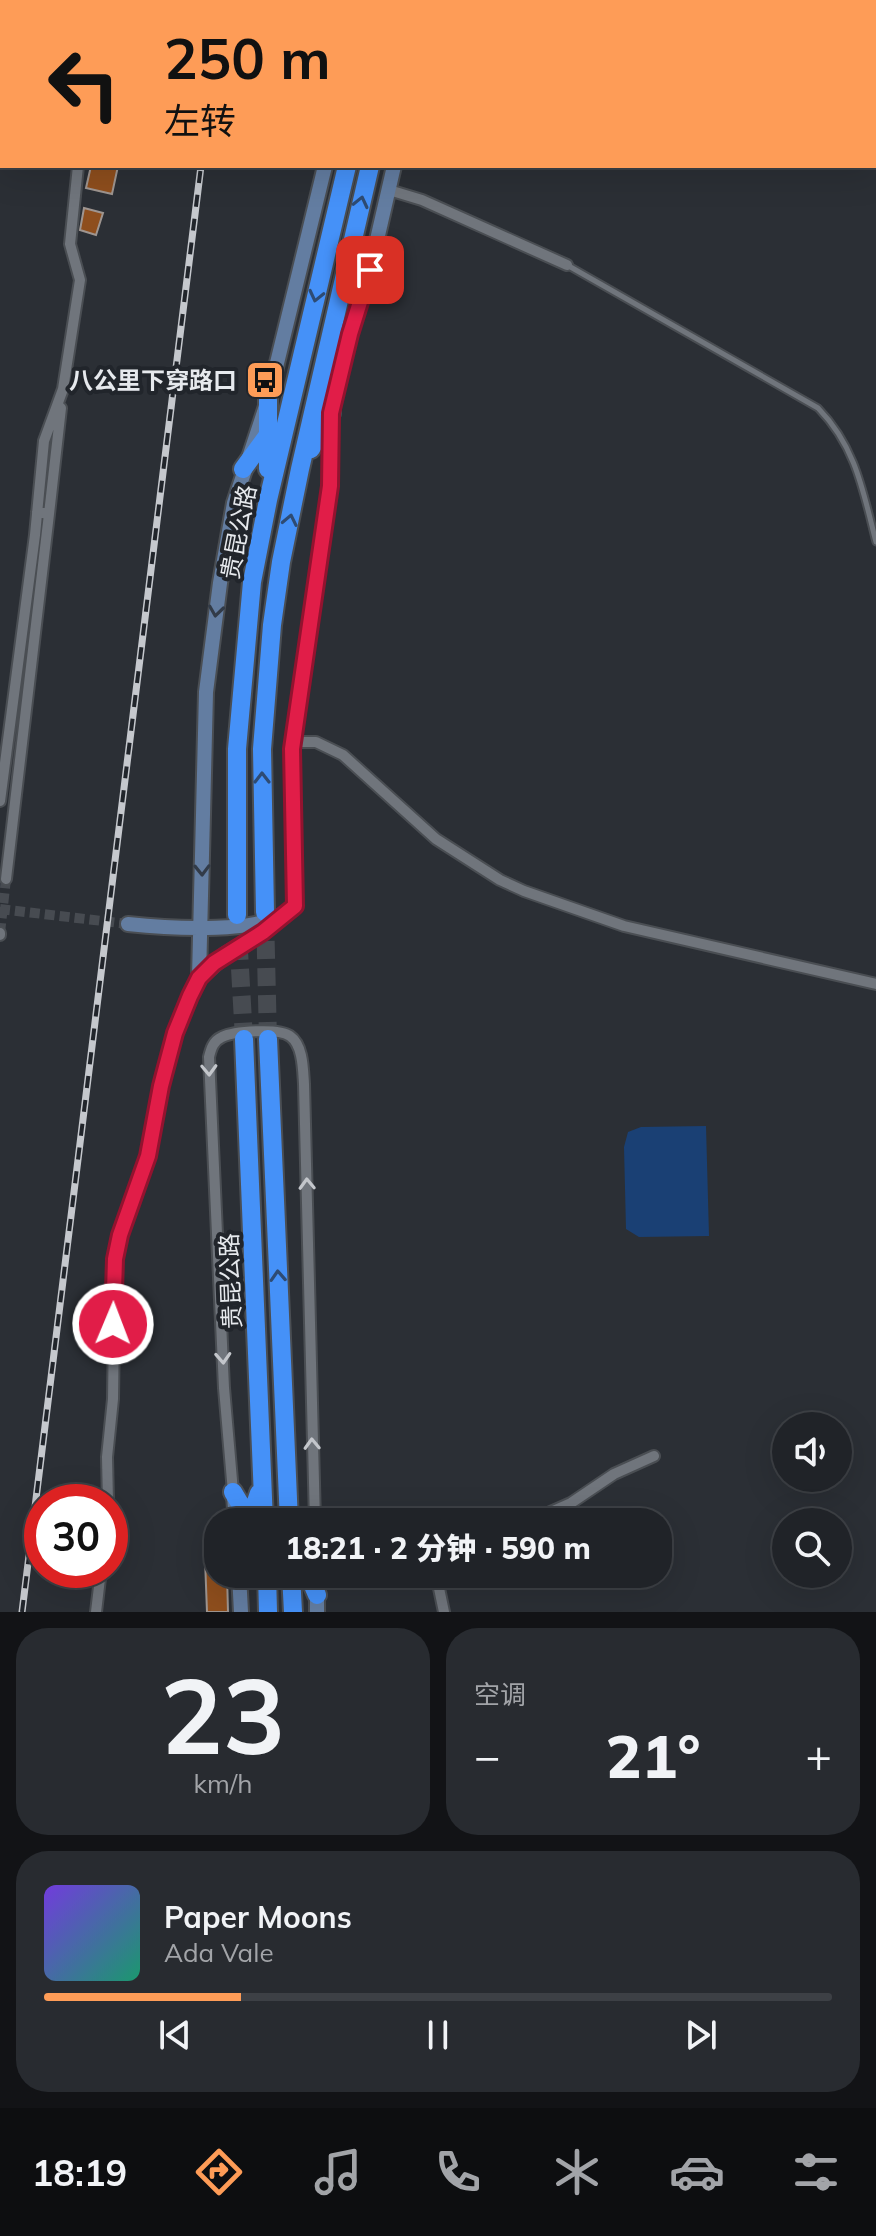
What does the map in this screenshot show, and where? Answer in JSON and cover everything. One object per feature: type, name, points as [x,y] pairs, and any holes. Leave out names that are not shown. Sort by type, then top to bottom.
[{"type":"highway","name":"贵昆公路","points":[[237,915],[237,763],[252,582],[268,500],[347,168]]},
{"type":"highway","name":"贵昆公路","points":[[271,915],[262,749],[272,625],[300,469],[370,168]]},
{"type":"highway","points":[[243,469],[293,395]]},
{"type":"highway","points":[[268,400],[268,500]]},
{"type":"highway","points":[[300,469],[331,413]]},
{"type":"highway","name":"贵昆公路","points":[[244,1039],[261,1486],[254,1508]]},
{"type":"highway","name":"贵昆公路","points":[[268,1039],[288,1508]]},
{"type":"highway","points":[[233,1492],[242,1508]]},
{"type":"highway","points":[[267,1588],[268,1612]]},
{"type":"street","points":[[6,879],[43,513],[44,441],[63,390],[80,280],[70,244],[78,168]]},
{"type":"street","points":[[108,1484],[113,1399],[115,1259],[120,1235],[148,1156],[175,1033],[199,978],[206,692],[220,583],[234,503],[268,400],[325,168]]},
{"type":"street","points":[[128,924],[200,929],[291,911],[297,899],[293,742],[330,486],[331,413],[394,168]]},
{"type":"street","points":[[389,190],[422,200],[567,265]]},
{"type":"street","points":[[0,801],[43,513]]},
{"type":"street","points":[[293,742],[316,742],[343,755],[436,839],[500,880],[524,891],[624,926],[876,984]]},
{"type":"street","points":[[199,978],[225,955],[263,932],[271,915]]},
{"type":"street","points":[[233,1492],[224,1388],[209,1057],[212,1046],[221,1037],[273,1031],[292,1037],[298,1046],[304,1084],[315,1508]]},
{"type":"street","points":[[560,1508],[614,1474],[654,1456]]},
{"type":"street","points":[[96,1612],[99,1588]]},
{"type":"street","points":[[240,1588],[241,1612]]},
{"type":"street","points":[[439,1588],[444,1612]]},
{"type":"lane","points":[[567,265],[818,408],[836,427],[852,456],[876,542]]},
{"type":"shaded area","points":[[706,1126],[709,1236],[639,1237],[626,1229],[624,1147],[628,1132],[641,1127]]},
{"type":"building","points":[[91,168],[118,168],[112,194],[86,188]]},
{"type":"building","points":[[84,208],[103,213],[96,235],[80,230]]},
{"type":"building","points":[[206,1588],[227,1588],[228,1612],[207,1612]]},
{"type":"tunnel","points":[[0,933],[6,879]]},
{"type":"tunnel","points":[[0,909],[128,924]]},
{"type":"tunnel","points":[[265,914],[268,1039]]},
{"type":"tunnel","points":[[237,915],[244,1039]]},
{"type":"railway","points":[[22,1612],[201,168]]},
{"type":"place","name":"八公里下穿路口","points":[[265,380]]},
{"type":"route","points":[[113,1324],[115,1259],[120,1235],[148,1156],[161,1086],[175,1033],[190,996],[199,978],[214,963],[291,911],[297,899],[292,749],[330,486],[331,413],[350,334],[370,270]]}]
